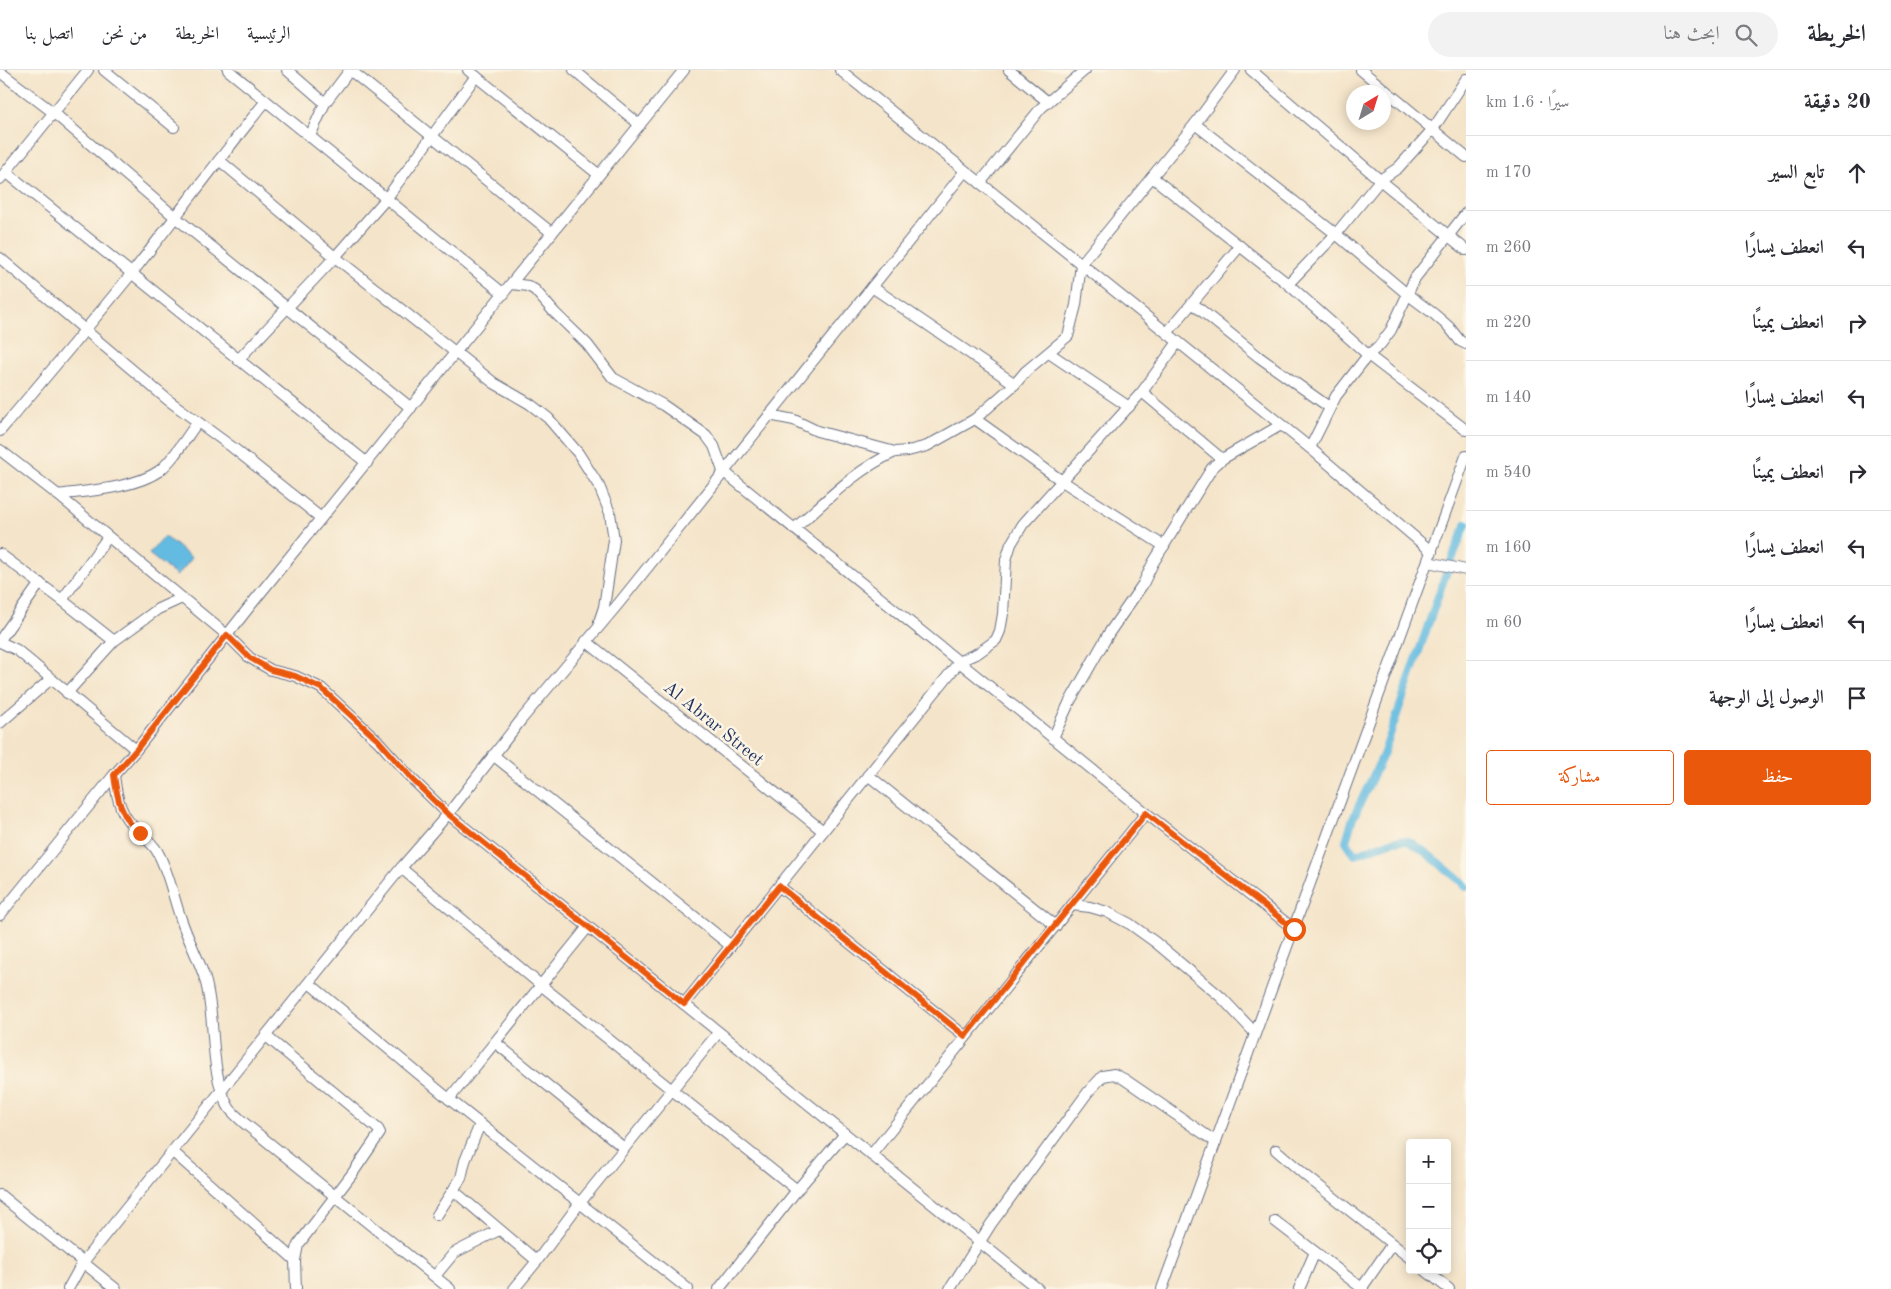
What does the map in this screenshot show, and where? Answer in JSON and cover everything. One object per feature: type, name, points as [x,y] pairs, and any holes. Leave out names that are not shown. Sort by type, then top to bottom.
[{"type":"street","points":[[88,70],[3,175],[132,272],[366,462]]},
{"type":"street","points":[[104,70],[174,127]]},
{"type":"street","points":[[228,70],[504,294]]},
{"type":"street","points":[[287,70],[325,103]]},
{"type":"street","points":[[310,136],[325,103],[350,70],[552,234]]},
{"type":"street","points":[[574,70],[640,125]]},
{"type":"street","points":[[0,915],[136,750],[366,462],[504,294],[598,174],[684,70]]},
{"type":"street","points":[[840,70],[1310,448],[1430,557],[1462,570]]},
{"type":"street","points":[[1009,70],[1048,102]]},
{"type":"street","points":[[980,183],[1048,102],[1085,70]]},
{"type":"street","points":[[794,529],[860,471],[878,459],[895,452],[927,446],[975,419],[1068,336],[1076,305],[1082,264],[1195,124],[1235,70]]},
{"type":"street","points":[[1251,70],[1448,237],[1466,250]]},
{"type":"street","points":[[1361,70],[1466,157]]},
{"type":"street","points":[[0,72],[54,113],[175,216],[411,408]]},
{"type":"street","points":[[238,360],[335,257],[386,199],[432,136],[472,73],[598,174]]},
{"type":"street","points":[[1288,284],[1336,234],[1380,180],[1398,168],[1433,129],[1466,79]]},
{"type":"street","points":[[0,431],[132,272],[266,101]]},
{"type":"street","points":[[1195,124],[1336,234],[1407,294],[1434,314],[1449,327],[1460,341],[1466,344]]},
{"type":"street","points":[[219,160],[335,257],[494,384],[530,404],[548,418],[578,454],[599,486],[610,513],[614,540],[604,607],[597,627]]},
{"type":"street","points":[[68,1289],[83,1262],[401,868],[448,814],[493,754],[597,627],[619,603],[965,171]]},
{"type":"street","points":[[1152,178],[1288,284],[1368,355],[1466,430]]},
{"type":"street","points":[[1310,448],[1329,407],[1368,355],[1380,345],[1391,330],[1415,278],[1466,213]]},
{"type":"street","points":[[1167,333],[1240,246]]},
{"type":"street","points":[[0,258],[161,395],[232,447],[321,518]]},
{"type":"street","points":[[512,284],[532,287],[536,290],[554,312],[587,344],[613,378],[663,405],[706,436],[714,446],[723,471],[1146,813],[1294,929]]},
{"type":"street","points":[[872,287],[1015,384]]},
{"type":"street","points":[[1192,303],[1259,356],[1329,407]]},
{"type":"street","points":[[684,1004],[960,661],[978,654],[996,640],[1000,632],[1003,614],[1006,560],[1011,544],[1023,524],[1142,392],[1178,342]]},
{"type":"street","points":[[1049,353],[1129,407]]},
{"type":"street","points":[[1142,392],[1222,460]]},
{"type":"street","points":[[769,415],[794,420],[817,431],[895,452]]},
{"type":"street","points":[[975,419],[1062,481],[1164,546]]},
{"type":"street","points":[[58,495],[118,487],[158,472],[197,423]]},
{"type":"street","points":[[1053,738],[1069,703],[1109,633],[1143,584],[1212,468],[1222,460],[1281,425]]},
{"type":"street","points":[[0,450],[58,495],[227,635],[250,658],[271,670],[295,676],[321,688],[378,740],[412,779],[448,814],[1038,1289]]},
{"type":"street","points":[[1162,1289],[1466,456]]},
{"type":"street","points":[[62,600],[108,537]]},
{"type":"street","points":[[0,554],[114,642]]},
{"type":"street","points":[[40,583],[0,641],[17,650],[136,750]]},
{"type":"street","points":[[67,693],[114,642],[158,609],[182,598]]},
{"type":"street","name":"Al Abrar Street","points":[[586,641],[823,831]]},
{"type":"street","points":[[0,722],[51,680]]},
{"type":"street","points":[[493,754],[731,946]]},
{"type":"street","points":[[114,775],[116,795],[125,818],[149,840],[157,851],[180,917],[205,978],[210,996],[216,1057],[222,1092],[228,1108],[450,1289]]},
{"type":"street","points":[[868,775],[1056,926]]},
{"type":"street","points":[[871,1155],[1146,813]]},
{"type":"street","points":[[401,868],[542,986],[796,1190]]},
{"type":"street","points":[[779,886],[965,1036]]},
{"type":"street","points":[[1072,905],[1090,907],[1107,912],[1130,924],[1155,942],[1221,997],[1254,1033]]},
{"type":"street","points":[[449,1099],[588,927]]},
{"type":"street","points":[[309,983],[579,1204],[688,1289]]},
{"type":"street","points":[[514,1289],[538,1261],[579,1204],[718,1033]]},
{"type":"street","points":[[266,1036],[378,1129],[380,1133],[336,1196],[298,1245],[295,1260],[296,1289]]},
{"type":"street","points":[[496,1043],[624,1148]]},
{"type":"street","points":[[950,1289],[991,1224],[1088,1092],[1103,1076],[1114,1074],[1124,1079],[1216,1142]]},
{"type":"street","points":[[437,1216],[454,1191],[480,1124]]},
{"type":"street","points":[[719,1289],[796,1190],[845,1134]]},
{"type":"street","points":[[1276,1150],[1406,1255]]},
{"type":"street","points":[[173,1152],[295,1260]]},
{"type":"street","points":[[454,1191],[538,1261]]},
{"type":"street","points":[[0,1195],[116,1289]]},
{"type":"street","points":[[1275,1221],[1362,1289],[1392,1244]]},
{"type":"street","points":[[434,1276],[454,1253],[500,1230]]},
{"type":"street","points":[[1299,1289],[1315,1252]]},
{"type":"street","points":[[1430,1274],[1449,1289]]},
{"type":"water","points":[[164,536],[192,558],[177,576],[149,554]]},
{"type":"waterway","points":[[1466,524],[1444,579],[1383,755],[1353,818],[1346,841],[1355,855],[1395,841],[1413,843],[1466,886]]},
{"type":"route","points":[[140,833],[125,818],[116,795],[114,775],[227,635],[250,658],[271,670],[307,680],[334,698],[378,740],[412,779],[448,814],[684,1004],[779,886],[965,1036],[1146,813],[1294,929]]}]
